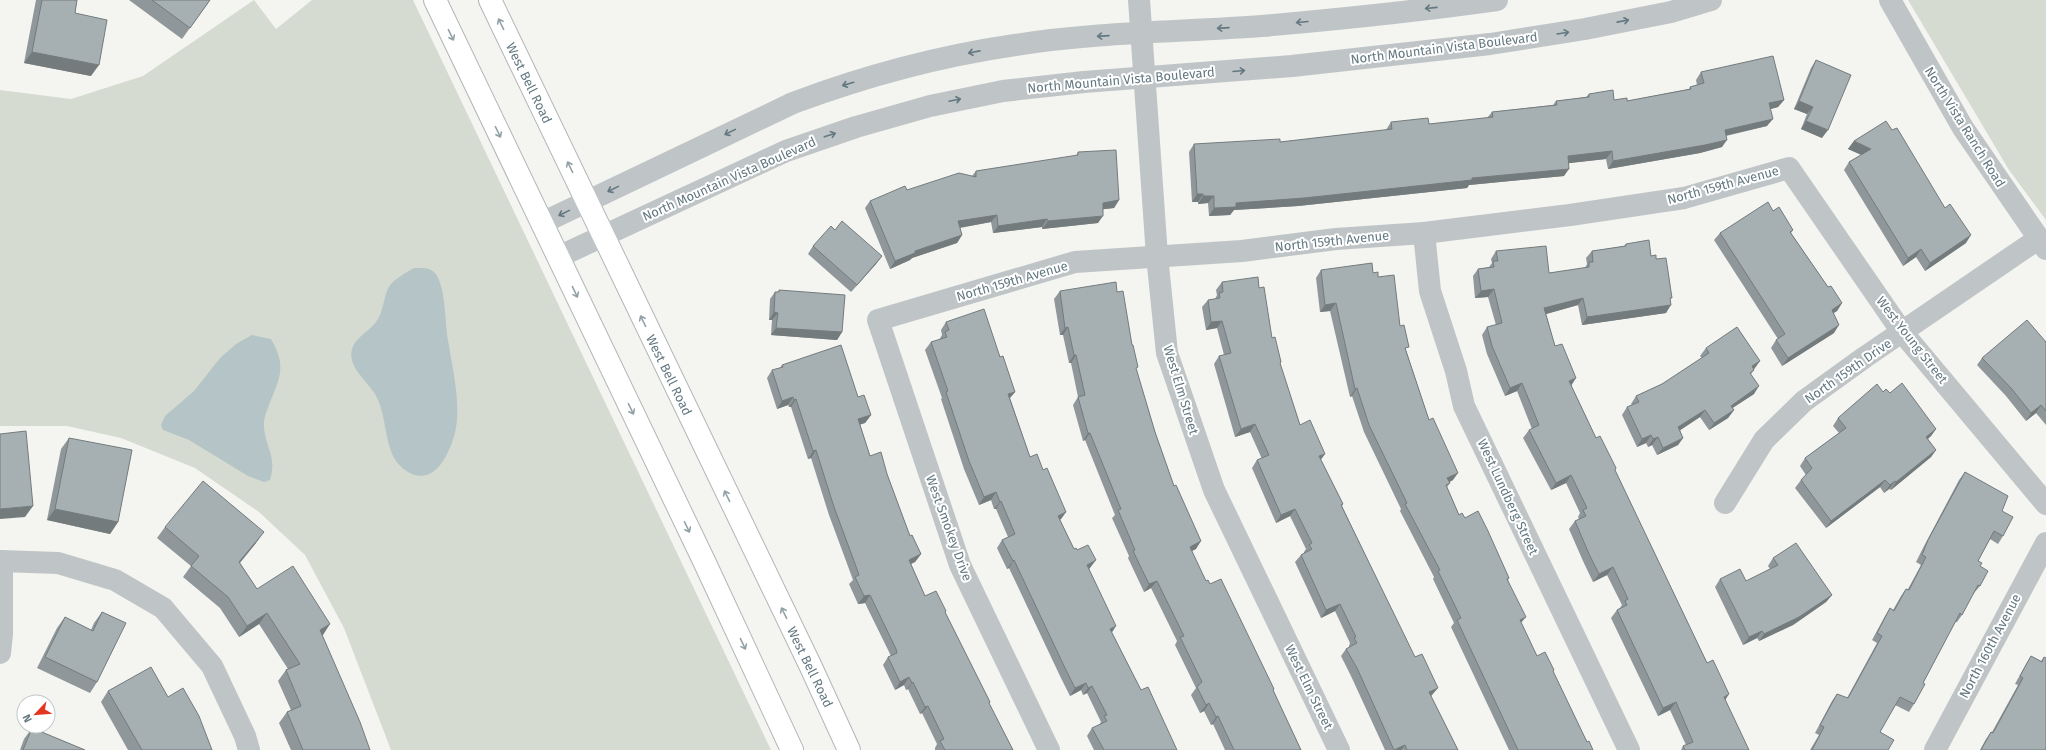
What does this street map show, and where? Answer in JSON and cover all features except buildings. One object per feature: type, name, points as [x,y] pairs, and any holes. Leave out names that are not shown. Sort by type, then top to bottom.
[{"type":"main road","points":[[434,0],[542,223],[792,750]]},
{"type":"main road","name":"West Bell Road","points":[[490,0],[811,667],[849,750]]},
{"type":"street","name":"West Elm Street","points":[[1139,0],[1157,256],[1167,353],[1214,490],[1339,750]]},
{"type":"street","points":[[542,223],[765,115],[830,89],[933,60],[1016,44],[1142,33],[1262,26],[1497,0]]},
{"type":"street","name":"North Mountain Vista Boulevard","points":[[558,257],[786,151],[895,115],[930,106],[1003,91],[1084,82],[1292,66],[1490,44],[1592,28],[1671,12],[1711,0]]},
{"type":"street","name":"North Vista Ranch Road","points":[[1890,0],[1963,128],[2042,244]]},
{"type":"street","name":"North 159th Avenue","points":[[878,320],[1075,262],[1242,251],[1336,239],[1424,233],[1570,215],[1684,198],[1788,168]]},
{"type":"street","name":"West Young Street","points":[[1788,168],[1902,332],[2046,504]]},
{"type":"street","name":"West Lundberg Street","points":[[1424,233],[1430,291],[1456,371],[1464,406],[1628,750]]},
{"type":"street","name":"North 159th Drive","points":[[1725,503],[1764,440],[1804,401],[1902,332],[2042,244]]},
{"type":"street","name":"West Smokey Drive","points":[[878,320],[960,565],[1049,750]]},
{"type":"street","name":"North 160th Avenue","points":[[1934,750],[2046,543]]},
{"type":"street","points":[[0,653],[2,634],[1,561],[58,563],[115,580],[163,608],[212,666],[245,736],[249,750]]},
{"type":"shaded area","points":[[254,0],[276,29],[312,0],[413,0],[771,750],[391,750],[344,628],[305,555],[259,512],[195,468],[121,438],[67,426],[0,426],[0,90],[71,99],[143,76]]},
{"type":"shaded area","points":[[1908,0],[2046,0],[2046,220],[2009,170]]},
{"type":"shaded area","points":[[414,268],[425,268],[432,270],[441,285],[457,399],[457,422],[449,450],[445,459],[439,466],[433,472],[426,475],[418,475],[408,472],[400,466],[392,454],[381,407],[372,389],[355,367],[351,355],[354,344],[373,326],[379,317],[389,287],[398,278]]},
{"type":"shaded area","points":[[252,335],[271,339],[279,356],[280,364],[277,385],[264,420],[264,431],[271,457],[272,471],[270,480],[264,482],[248,476],[189,440],[163,430],[161,425],[165,416],[194,391],[220,358],[236,344]]}]
